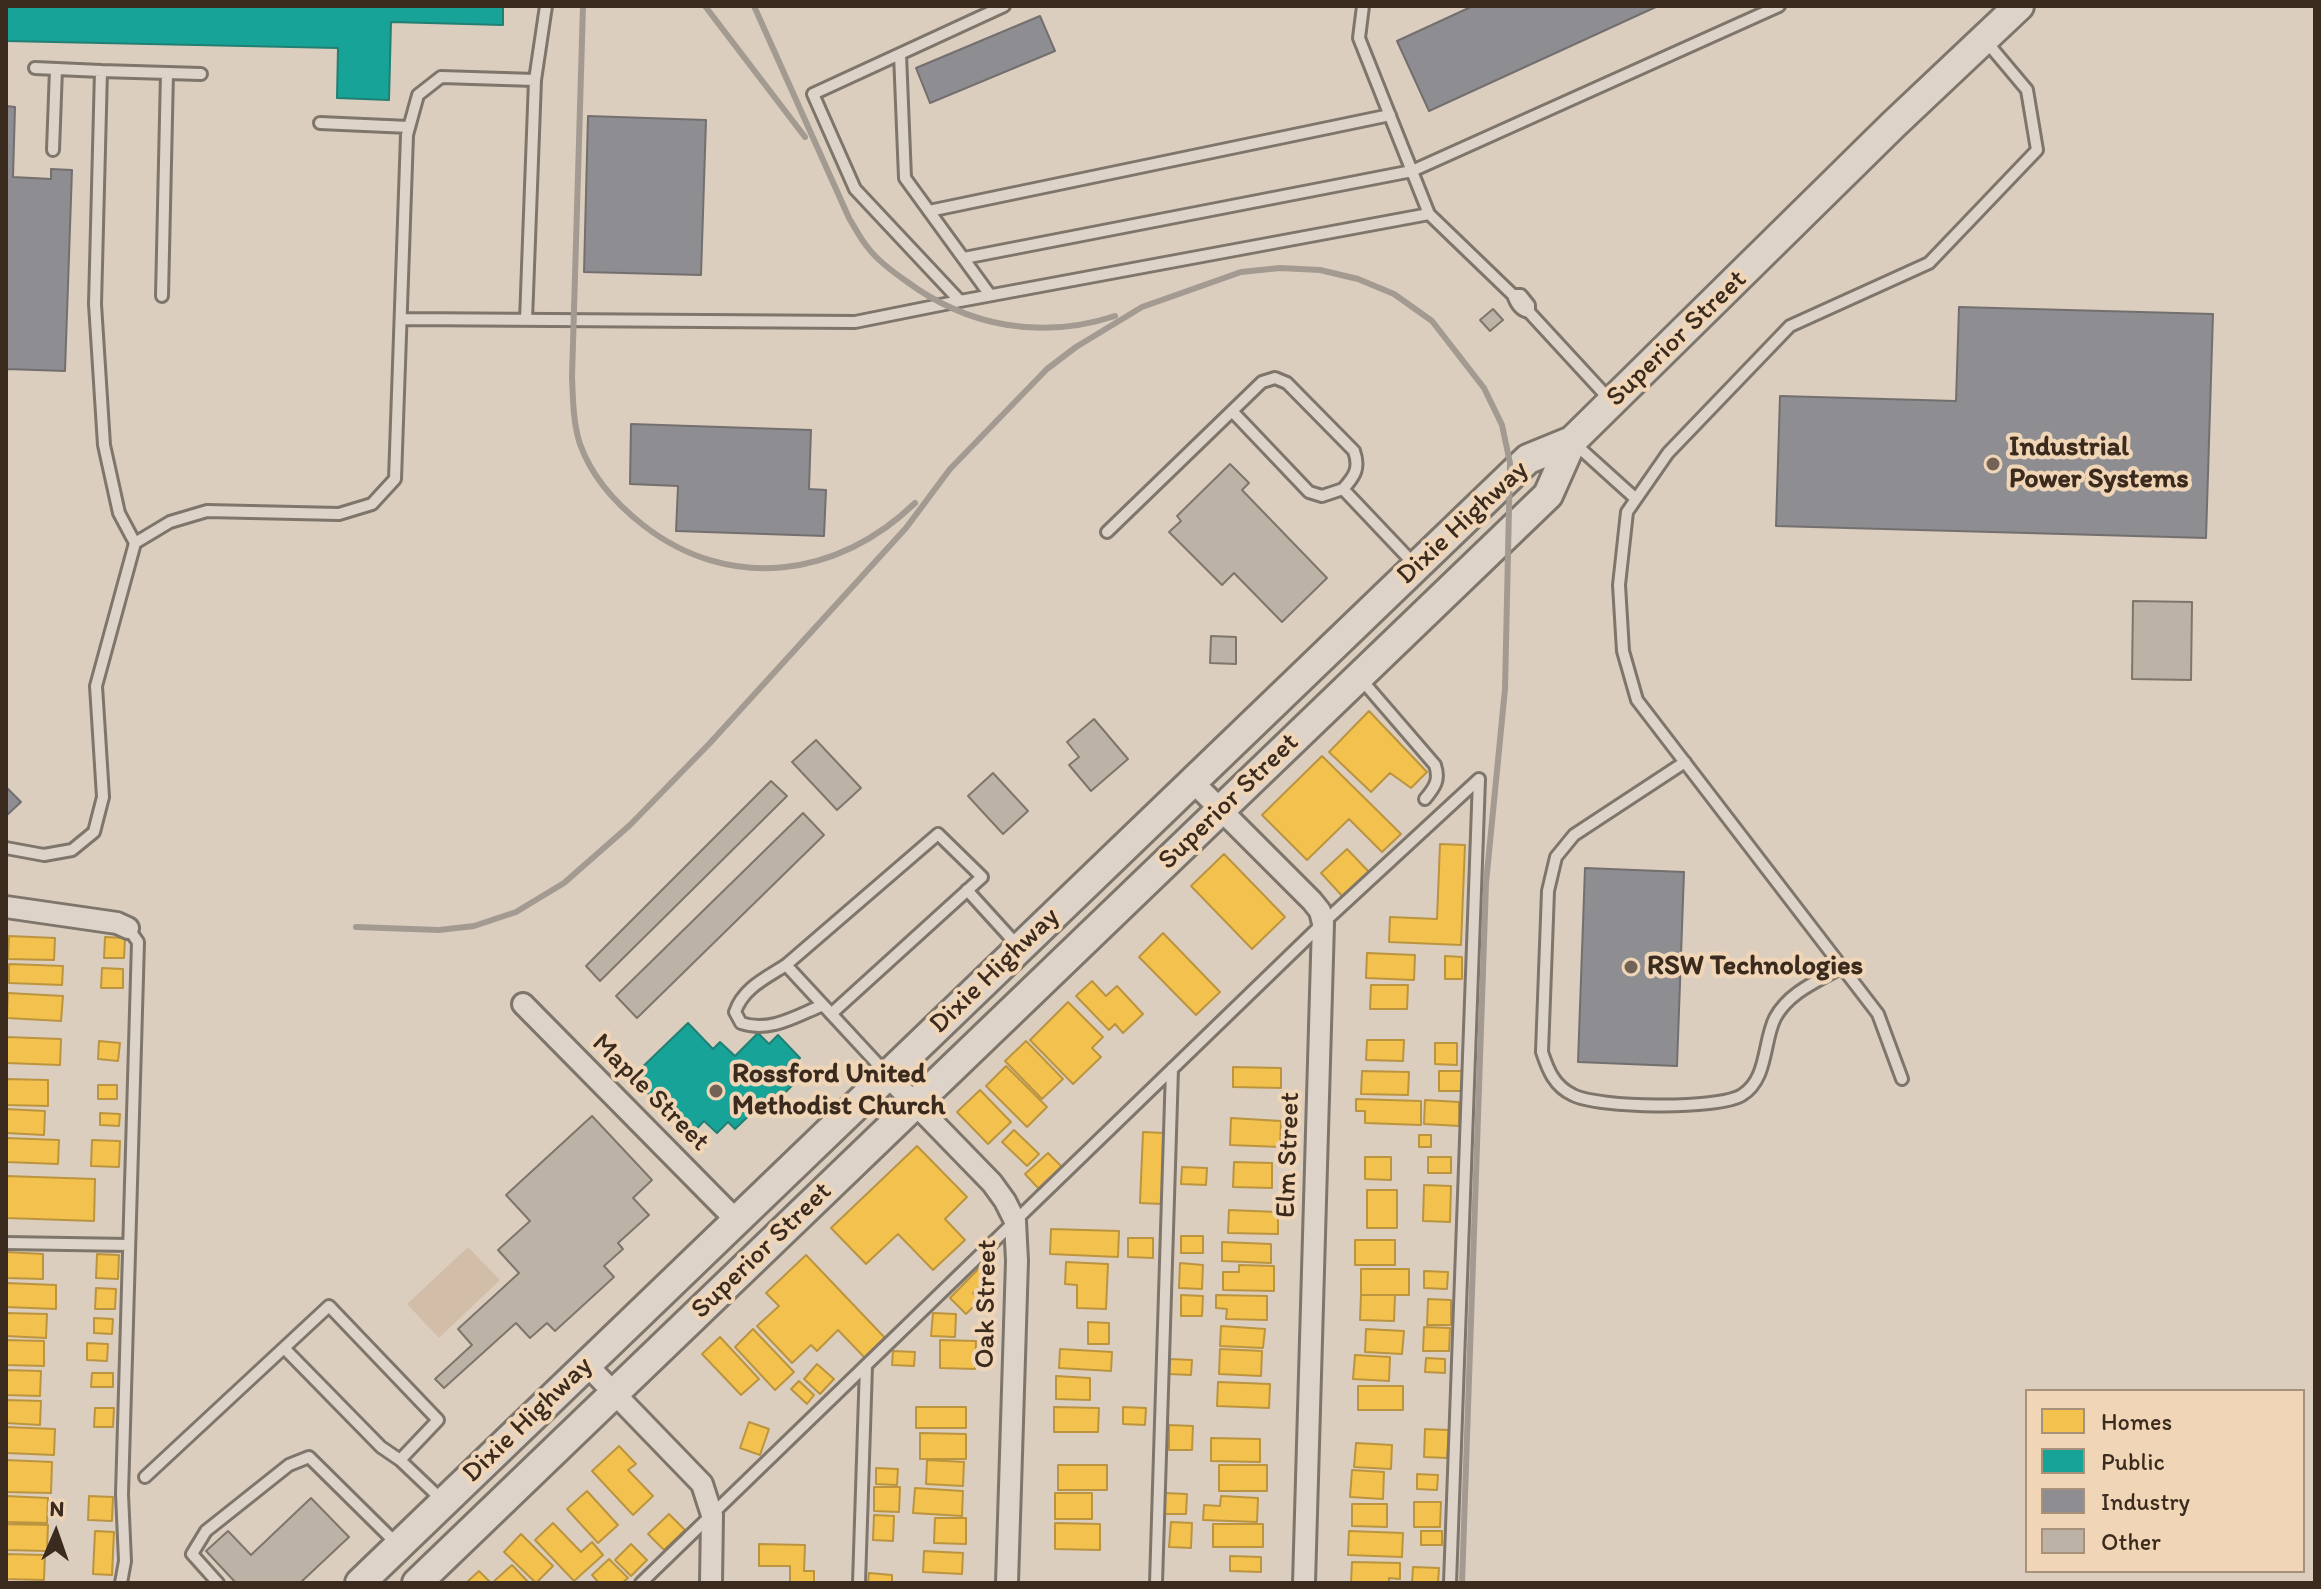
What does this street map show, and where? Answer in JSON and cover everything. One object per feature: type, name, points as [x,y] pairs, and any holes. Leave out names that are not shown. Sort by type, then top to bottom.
[{"type":"main road","name":"Superior Street","points":[[417,1583],[1548,495],[1572,441],[2019,6]]},
{"type":"main road","name":"Dixie Highway","points":[[360,1583],[1528,459],[1572,441]]},
{"type":"main road","points":[[1416,566],[1443,596]]},
{"type":"street","points":[[1192,781],[1312,901],[1320,911],[1323,923]]},
{"type":"street","points":[[6,907],[117,923],[128,928]]},
{"type":"street","name":"Elm Street","points":[[1304,1583],[1323,923]]},
{"type":"street","name":"Maple Street","points":[[523,1004],[736,1220]]},
{"type":"street","name":"Oak Street","points":[[887,1075],[992,1183],[1015,1221],[1017,1261],[1007,1583]]},
{"type":"street","points":[[586,1364],[702,1484],[712,1515],[711,1583]]},
{"type":"lane","points":[[526,320],[535,80],[546,6]]},
{"type":"lane","points":[[960,301],[855,189],[813,94],[1004,6]]},
{"type":"lane","points":[[1363,6],[1359,38],[1429,214],[1513,295],[1521,295],[1529,305],[1529,312],[1612,403]]},
{"type":"lane","points":[[964,258],[1412,171],[1779,6]]},
{"type":"lane","points":[[1902,1079],[1878,1014],[1637,700],[1623,651],[1619,585],[1627,512],[1668,453],[1790,326],[1929,263],[2037,150],[2027,90],[1984,39]]},
{"type":"lane","points":[[900,54],[905,178],[990,295]]},
{"type":"lane","points":[[35,68],[201,74]]},
{"type":"lane","points":[[53,150],[56,69]]},
{"type":"lane","points":[[6,848],[44,855],[72,850],[94,832],[103,797],[96,686],[135,543],[119,513],[104,445],[95,304],[101,71]]},
{"type":"lane","points":[[162,296],[167,73]]},
{"type":"lane","points":[[135,543],[170,522],[207,511],[339,514],[372,504],[395,479],[409,127],[418,95],[441,77],[535,80]]},
{"type":"lane","points":[[929,211],[1390,115]]},
{"type":"lane","points":[[320,123],[409,127]]},
{"type":"lane","points":[[402,319],[855,322],[1429,214]]},
{"type":"lane","points":[[1107,532],[1232,411],[1262,382],[1275,378],[1287,383],[1354,451],[1358,464],[1354,476],[1343,489],[1322,496],[1309,492],[1232,411]]},
{"type":"lane","points":[[1572,441],[1636,499]]},
{"type":"lane","points":[[1343,489],[1416,566]]},
{"type":"lane","points":[[1359,677],[1435,765],[1439,776],[1435,788],[1425,799]]},
{"type":"lane","points":[[1685,762],[1574,835],[1556,857],[1548,891],[1542,1052],[1550,1077],[1573,1096],[1610,1104],[1711,1105],[1743,1095],[1761,1071],[1775,1019],[1794,995],[1842,967]]},
{"type":"lane","points":[[641,1583],[1323,923],[1479,779],[1450,1583]]},
{"type":"lane","points":[[823,1005],[770,1027],[753,1028],[741,1023],[735,1012],[739,1001],[749,990],[786,965],[938,834],[982,877],[831,1014]]},
{"type":"lane","points":[[967,890],[1020,947]]},
{"type":"lane","points":[[121,1583],[125,1561],[122,1494],[138,942],[128,928]]},
{"type":"lane","points":[[786,965],[887,1075]]},
{"type":"lane","points":[[1156,1583],[1172,1069]]},
{"type":"lane","points":[[6,1243],[129,1245]]},
{"type":"lane","points":[[145,1477],[329,1306],[438,1420],[400,1460]]},
{"type":"lane","points":[[284,1348],[381,1447],[400,1460],[444,1501]]},
{"type":"lane","points":[[859,1583],[866,1366]]},
{"type":"lane","points":[[218,1583],[192,1554],[206,1531],[289,1465],[309,1457],[398,1545]]},
{"type":"shaded area","points":[[468,1247],[500,1280],[439,1338],[407,1304]]},
{"type":"building: Homes","points":[[1369,711],[1427,772],[1411,788],[1390,773],[1371,792],[1329,752]]},
{"type":"building: Homes","points":[[1322,756],[1401,834],[1382,852],[1349,819],[1307,860],[1262,815]]},
{"type":"building: Homes","points":[[1440,844],[1465,845],[1461,945],[1389,942],[1390,917],[1437,919]]},
{"type":"building: Homes","points":[[1347,849],[1370,873],[1344,898],[1321,873]]},
{"type":"building: Homes","points":[[1224,854],[1285,917],[1252,949],[1191,886]]},
{"type":"building: Homes","points":[[1163,933],[1220,992],[1196,1015],[1139,957]]},
{"type":"building: Homes","points":[[9,936],[55,938],[54,960],[8,959]]},
{"type":"building: Homes","points":[[105,937],[125,938],[124,958],[104,958]]},
{"type":"building: Homes","points":[[1367,953],[1415,955],[1414,980],[1366,978]]},
{"type":"building: Homes","points":[[1445,956],[1462,957],[1462,979],[1445,979]]},
{"type":"building: Homes","points":[[9,964],[63,966],[62,985],[9,983]]},
{"type":"building: Homes","points":[[102,968],[123,969],[123,988],[101,988]]},
{"type":"building: Homes","points":[[1092,981],[1106,996],[1117,986],[1143,1014],[1123,1033],[1115,1024],[1109,1030],[1076,996]]},
{"type":"building: Homes","points":[[1371,985],[1408,985],[1407,1009],[1370,1009]]},
{"type":"building: Homes","points":[[8,993],[63,996],[61,1021],[7,1018]]},
{"type":"building: Homes","points":[[1068,1002],[1103,1037],[1092,1048],[1101,1057],[1073,1084],[1030,1040]]},
{"type":"building: Homes","points":[[6,1037],[61,1039],[60,1065],[6,1063]]},
{"type":"building: Homes","points":[[1367,1040],[1404,1040],[1403,1061],[1366,1060]]},
{"type":"building: Homes","points":[[99,1041],[120,1043],[118,1061],[98,1059]]},
{"type":"building: Homes","points":[[1026,1041],[1063,1079],[1042,1099],[1005,1061]]},
{"type":"building: Homes","points":[[1435,1043],[1457,1043],[1457,1065],[1435,1064]]},
{"type":"building: Homes","points":[[1006,1066],[1047,1107],[1027,1127],[986,1086]]},
{"type":"building: Homes","points":[[1233,1067],[1281,1068],[1281,1088],[1233,1087]]},
{"type":"building: Homes","points":[[1362,1071],[1409,1072],[1408,1095],[1361,1094]]},
{"type":"building: Homes","points":[[1439,1071],[1463,1071],[1462,1091],[1439,1091]]},
{"type":"building: Homes","points":[[6,1079],[48,1080],[48,1106],[6,1105]]},
{"type":"building: Homes","points":[[98,1085],[117,1085],[117,1099],[98,1099]]},
{"type":"building: Homes","points":[[980,1090],[1011,1122],[988,1144],[957,1112]]},
{"type":"building: Homes","points":[[1356,1099],[1421,1101],[1421,1125],[1365,1123],[1365,1111],[1356,1111]]},
{"type":"building: Homes","points":[[1425,1100],[1459,1102],[1459,1126],[1424,1124]]},
{"type":"building: Homes","points":[[6,1109],[45,1111],[44,1135],[6,1133]]},
{"type":"building: Homes","points":[[100,1113],[120,1114],[119,1126],[100,1125]]},
{"type":"building: Homes","points":[[1231,1118],[1281,1121],[1280,1147],[1230,1145]]},
{"type":"building: Homes","points":[[1014,1130],[1039,1154],[1027,1166],[1002,1142]]},
{"type":"building: Homes","points":[[1143,1132],[1165,1133],[1162,1204],[1140,1203]]},
{"type":"building: Homes","points":[[1419,1135],[1431,1135],[1431,1147],[1419,1147]]},
{"type":"building: Homes","points":[[6,1138],[59,1140],[58,1164],[6,1162]]},
{"type":"building: Homes","points":[[92,1140],[120,1141],[119,1167],[91,1166]]},
{"type":"building: Homes","points":[[917,1146],[967,1197],[945,1219],[965,1240],[933,1270],[898,1234],[866,1264],[831,1228]]},
{"type":"building: Homes","points":[[1048,1153],[1062,1167],[1039,1189],[1025,1174]]},
{"type":"building: Homes","points":[[1365,1157],[1391,1157],[1391,1180],[1365,1179]]},
{"type":"building: Homes","points":[[1428,1157],[1451,1157],[1451,1173],[1428,1173]]},
{"type":"building: Homes","points":[[1234,1162],[1272,1163],[1272,1188],[1233,1187]]},
{"type":"building: Homes","points":[[1182,1167],[1207,1168],[1206,1185],[1181,1184]]},
{"type":"building: Homes","points":[[6,1176],[95,1179],[94,1221],[6,1218]]},
{"type":"building: Homes","points":[[1424,1185],[1451,1186],[1450,1222],[1423,1221]]},
{"type":"building: Homes","points":[[1367,1190],[1397,1190],[1397,1228],[1367,1228]]},
{"type":"building: Homes","points":[[1229,1210],[1278,1212],[1278,1234],[1228,1233]]},
{"type":"building: Homes","points":[[1051,1229],[1119,1231],[1118,1257],[1050,1254]]},
{"type":"building: Homes","points":[[1181,1236],[1203,1236],[1203,1253],[1181,1253]]},
{"type":"building: Homes","points":[[1128,1238],[1153,1238],[1153,1258],[1128,1257]]},
{"type":"building: Homes","points":[[1355,1240],[1395,1240],[1395,1265],[1355,1265]]},
{"type":"building: Homes","points":[[1222,1242],[1271,1244],[1271,1263],[1222,1261]]},
{"type":"building: Homes","points":[[6,1252],[43,1254],[43,1279],[6,1278]]},
{"type":"building: Homes","points":[[97,1254],[119,1255],[118,1279],[96,1278]]},
{"type":"building: Homes","points":[[806,1255],[886,1339],[865,1358],[838,1330],[817,1351],[811,1345],[792,1363],[757,1326],[779,1306],[766,1293]]},
{"type":"building: Homes","points":[[987,1260],[997,1270],[973,1293],[980,1300],[966,1314],[950,1298]]},
{"type":"building: Homes","points":[[1066,1262],[1108,1264],[1106,1309],[1077,1308],[1077,1285],[1065,1284]]},
{"type":"building: Homes","points":[[1180,1263],[1203,1265],[1202,1289],[1179,1288]]},
{"type":"building: Homes","points":[[1239,1265],[1274,1266],[1274,1291],[1223,1290],[1223,1272],[1239,1272]]},
{"type":"building: Homes","points":[[1361,1269],[1409,1269],[1409,1295],[1361,1295]]},
{"type":"building: Homes","points":[[1424,1271],[1448,1272],[1447,1289],[1424,1288]]},
{"type":"building: Homes","points":[[6,1283],[56,1285],[56,1309],[6,1307]]},
{"type":"building: Homes","points":[[96,1288],[116,1289],[115,1309],[95,1309]]},
{"type":"building: Homes","points":[[1181,1295],[1203,1296],[1202,1316],[1181,1316]]},
{"type":"building: Homes","points":[[1216,1295],[1267,1296],[1267,1320],[1226,1319],[1227,1309],[1216,1308]]},
{"type":"building: Homes","points":[[1361,1295],[1395,1295],[1394,1321],[1360,1320]]},
{"type":"building: Homes","points":[[1428,1299],[1451,1300],[1451,1325],[1427,1325]]},
{"type":"building: Homes","points":[[6,1313],[47,1314],[46,1338],[6,1336]]},
{"type":"building: Homes","points":[[933,1313],[956,1314],[955,1337],[931,1336]]},
{"type":"building: Homes","points":[[94,1318],[113,1319],[112,1334],[94,1333]]},
{"type":"building: Homes","points":[[1088,1322],[1109,1323],[1109,1344],[1088,1344]]},
{"type":"building: Homes","points":[[1221,1326],[1265,1329],[1263,1348],[1220,1346]]},
{"type":"building: Homes","points":[[1424,1327],[1450,1328],[1449,1351],[1423,1351]]},
{"type":"building: Homes","points":[[753,1329],[794,1372],[775,1390],[735,1347]]},
{"type":"building: Homes","points":[[1366,1329],[1404,1331],[1402,1354],[1365,1352]]},
{"type":"building: Homes","points":[[720,1337],[759,1379],[741,1395],[702,1354]]},
{"type":"building: Homes","points":[[6,1340],[44,1341],[44,1366],[6,1365]]},
{"type":"building: Homes","points":[[940,1340],[976,1341],[975,1369],[940,1368]]},
{"type":"building: Homes","points":[[87,1343],[108,1344],[107,1361],[87,1360]]},
{"type":"building: Homes","points":[[1060,1349],[1112,1352],[1111,1371],[1059,1368]]},
{"type":"building: Homes","points":[[1220,1349],[1262,1351],[1261,1376],[1219,1374]]},
{"type":"building: Homes","points":[[893,1351],[915,1352],[914,1366],[892,1365]]},
{"type":"building: Homes","points":[[1355,1355],[1390,1357],[1389,1381],[1353,1379]]},
{"type":"building: Homes","points":[[1426,1358],[1445,1359],[1445,1373],[1425,1372]]},
{"type":"building: Homes","points":[[1170,1359],[1192,1360],[1191,1375],[1169,1374]]},
{"type":"building: Homes","points":[[817,1364],[834,1379],[820,1394],[804,1379]]},
{"type":"building: Homes","points":[[6,1370],[41,1371],[40,1396],[6,1395]]},
{"type":"building: Homes","points":[[92,1373],[113,1373],[113,1387],[91,1387]]},
{"type":"building: Homes","points":[[1056,1376],[1090,1378],[1090,1400],[1056,1399]]},
{"type":"building: Homes","points":[[799,1381],[814,1395],[807,1404],[791,1389]]},
{"type":"building: Homes","points":[[1218,1382],[1270,1384],[1269,1408],[1217,1406]]},
{"type":"building: Homes","points":[[1358,1386],[1403,1386],[1403,1410],[1358,1410]]},
{"type":"building: Homes","points":[[6,1400],[41,1401],[40,1425],[6,1423]]},
{"type":"building: Homes","points":[[916,1407],[966,1407],[966,1428],[916,1428]]},
{"type":"building: Homes","points":[[1054,1407],[1099,1408],[1098,1432],[1054,1432]]},
{"type":"building: Homes","points":[[1123,1407],[1146,1408],[1145,1425],[1123,1424]]},
{"type":"building: Homes","points":[[95,1408],[114,1408],[113,1427],[94,1427]]},
{"type":"building: Homes","points":[[749,1422],[769,1429],[760,1455],[740,1448]]},
{"type":"building: Homes","points":[[1169,1425],[1193,1426],[1192,1450],[1169,1450]]},
{"type":"building: Homes","points":[[6,1427],[55,1429],[54,1455],[6,1453]]},
{"type":"building: Homes","points":[[1425,1429],[1449,1430],[1447,1458],[1424,1457]]},
{"type":"building: Homes","points":[[920,1433],[966,1434],[966,1459],[920,1459]]},
{"type":"building: Homes","points":[[1211,1438],[1260,1439],[1260,1462],[1211,1461]]},
{"type":"building: Homes","points":[[1356,1443],[1392,1445],[1391,1469],[1354,1467]]},
{"type":"building: Homes","points":[[619,1446],[636,1464],[628,1470],[653,1496],[633,1515],[592,1471]]},
{"type":"building: Homes","points":[[6,1460],[52,1462],[51,1493],[6,1492]]},
{"type":"building: Homes","points":[[927,1460],[964,1462],[963,1486],[926,1484]]},
{"type":"building: Homes","points":[[1058,1465],[1107,1465],[1107,1490],[1058,1490]]},
{"type":"building: Homes","points":[[1219,1465],[1267,1465],[1267,1491],[1219,1491]]},
{"type":"building: Homes","points":[[876,1468],[898,1469],[897,1485],[876,1484]]},
{"type":"building: Homes","points":[[1352,1470],[1384,1472],[1383,1499],[1350,1497]]},
{"type":"building: Homes","points":[[1417,1474],[1438,1475],[1437,1490],[1417,1489]]},
{"type":"building: Homes","points":[[874,1487],[900,1487],[899,1512],[874,1511]]},
{"type":"building: Homes","points":[[915,1488],[963,1491],[962,1516],[913,1513]]},
{"type":"building: Homes","points":[[587,1491],[618,1525],[598,1543],[567,1509]]},
{"type":"building: Homes","points":[[1055,1493],[1092,1493],[1092,1519],[1055,1519]]},
{"type":"building: Homes","points":[[1165,1493],[1187,1494],[1186,1514],[1165,1514]]},
{"type":"building: Homes","points":[[6,1496],[48,1498],[47,1523],[6,1522]]},
{"type":"building: Homes","points":[[89,1496],[113,1497],[112,1521],[88,1520]]},
{"type":"building: Homes","points":[[1221,1496],[1258,1498],[1257,1522],[1203,1520],[1204,1505],[1220,1506]]},
{"type":"building: Homes","points":[[1414,1502],[1441,1502],[1440,1527],[1414,1527]]},
{"type":"building: Homes","points":[[1352,1504],[1387,1504],[1387,1527],[1352,1526]]},
{"type":"building: Homes","points":[[669,1514],[685,1530],[664,1550],[648,1534]]},
{"type":"building: Homes","points":[[874,1515],[894,1516],[893,1541],[873,1540]]},
{"type":"building: Homes","points":[[935,1518],[966,1518],[966,1544],[934,1543]]},
{"type":"building: Homes","points":[[1171,1522],[1192,1523],[1191,1548],[1169,1547]]},
{"type":"building: Homes","points":[[553,1523],[581,1552],[592,1542],[603,1555],[574,1581],[535,1540]]},
{"type":"building: Homes","points":[[1055,1523],[1100,1524],[1100,1550],[1055,1549]]},
{"type":"building: Homes","points":[[6,1524],[48,1525],[47,1551],[6,1550]]},
{"type":"building: Homes","points":[[1213,1524],[1263,1524],[1263,1547],[1213,1547]]},
{"type":"building: Homes","points":[[95,1531],[114,1532],[112,1575],[93,1574]]},
{"type":"building: Homes","points":[[1349,1531],[1403,1533],[1402,1557],[1348,1555]]},
{"type":"building: Homes","points":[[1421,1531],[1442,1531],[1442,1545],[1421,1545]]},
{"type":"building: Homes","points":[[521,1534],[553,1566],[536,1583],[504,1552]]},
{"type":"building: Homes","points":[[631,1544],[647,1560],[631,1576],[615,1560]]},
{"type":"building: Homes","points":[[759,1544],[805,1545],[804,1571],[814,1571],[814,1583],[790,1583],[790,1566],[759,1566]]},
{"type":"building: Homes","points":[[924,1551],[963,1553],[962,1574],[923,1572]]},
{"type":"building: Homes","points":[[6,1554],[45,1555],[44,1580],[6,1579]]},
{"type":"building: Homes","points":[[1230,1556],[1261,1557],[1261,1572],[1230,1571]]},
{"type":"building: Homes","points":[[609,1559],[628,1578],[622,1583],[599,1583],[592,1575]]},
{"type":"building: Homes","points":[[1352,1562],[1400,1563],[1400,1579],[1389,1578],[1389,1583],[1351,1583]]},
{"type":"building: Homes","points":[[512,1565],[529,1583],[492,1583]]},
{"type":"building: Homes","points":[[1413,1567],[1439,1568],[1438,1583],[1412,1583]]},
{"type":"building: Homes","points":[[479,1571],[491,1583],[466,1583]]},
{"type":"building: Homes","points":[[869,1573],[892,1575],[892,1583],[868,1583]]},
{"type":"building: Public","points":[[6,6],[503,6],[503,25],[391,22],[389,100],[337,98],[338,48],[6,41]]},
{"type":"building: Public","name":"Rossford United Methodist Church","points":[[688,1023],[713,1049],[720,1042],[735,1056],[758,1033],[769,1044],[778,1035],[800,1058],[791,1067],[801,1077],[765,1112],[759,1106],[735,1129],[728,1122],[717,1133],[704,1121],[690,1136],[632,1077]]},
{"type":"building: Industry","points":[[1473,6],[1658,6],[1429,111],[1397,41]]},
{"type":"building: Industry","points":[[1040,16],[1055,51],[930,103],[916,68]]},
{"type":"building: Industry","points":[[6,106],[15,107],[13,177],[51,179],[51,169],[72,170],[65,371],[6,369]]},
{"type":"building: Industry","points":[[588,116],[706,120],[701,275],[584,272]]},
{"type":"building: Industry","name":"Industrial Power Systems","points":[[1959,307],[2213,314],[2206,538],[1776,526],[1780,396],[1956,401]]},
{"type":"building: Industry","points":[[631,424],[811,430],[809,489],[826,490],[824,536],[676,531],[678,486],[630,484]]},
{"type":"building: Industry","points":[[6,787],[21,802],[6,816]]},
{"type":"building: Industry","name":"RSW Technologies","points":[[1585,868],[1684,872],[1677,1066],[1578,1062]]},
{"type":"building: Other","points":[[1493,309],[1503,320],[1490,331],[1480,320]]},
{"type":"building: Other","points":[[1230,464],[1249,483],[1242,490],[1327,578],[1282,622],[1234,573],[1222,585],[1169,532],[1181,521],[1177,516]]},
{"type":"building: Other","points":[[2133,601],[2192,602],[2191,680],[2132,679]]},
{"type":"building: Other","points":[[1211,636],[1236,637],[1236,664],[1210,663]]},
{"type":"building: Other","points":[[1094,719],[1128,759],[1091,791],[1069,765],[1079,757],[1067,742]]},
{"type":"building: Other","points":[[816,740],[861,788],[837,810],[792,762]]},
{"type":"building: Other","points":[[993,773],[1028,811],[1003,834],[968,796]]},
{"type":"building: Other","points":[[771,781],[787,796],[600,981],[586,966]]},
{"type":"building: Other","points":[[803,813],[824,835],[637,1018],[616,996]]},
{"type":"building: Other","points":[[592,1116],[652,1180],[633,1198],[649,1215],[618,1243],[623,1249],[604,1266],[614,1277],[555,1331],[547,1323],[530,1338],[516,1323],[444,1388],[435,1379],[472,1345],[458,1329],[519,1273],[498,1250],[530,1221],[506,1195]]},
{"type":"building: Other","points":[[311,1498],[349,1537],[300,1583],[236,1583],[206,1551],[228,1531],[251,1555]]},
{"type":"railway","points":[[583,6],[572,377],[578,436],[598,479],[633,517],[677,547],[712,561],[747,567],[783,567],[818,560],[853,547],[885,528],[915,503]]},
{"type":"railway","points":[[705,6],[805,137]]},
{"type":"railway","points":[[754,6],[849,218],[863,242],[882,262],[930,297],[980,319],[1033,328],[1088,323],[1115,316]]},
{"type":"railway","points":[[356,927],[439,930],[474,926],[516,912],[564,883],[630,825],[710,743],[906,528],[950,469],[1047,369],[1076,347],[1142,307],[1241,272],[1280,268],[1320,270],[1358,279],[1394,294],[1432,321],[1484,388],[1502,425],[1510,463],[1505,689],[1486,883],[1462,1583]]},
{"type":"place","name":"Industrial Power Systems","points":[[1993,464]]},
{"type":"place","name":"RSW Technologies","points":[[1631,967]]},
{"type":"place","name":"Rossford United Methodist Church","points":[[716,1091]]}]
